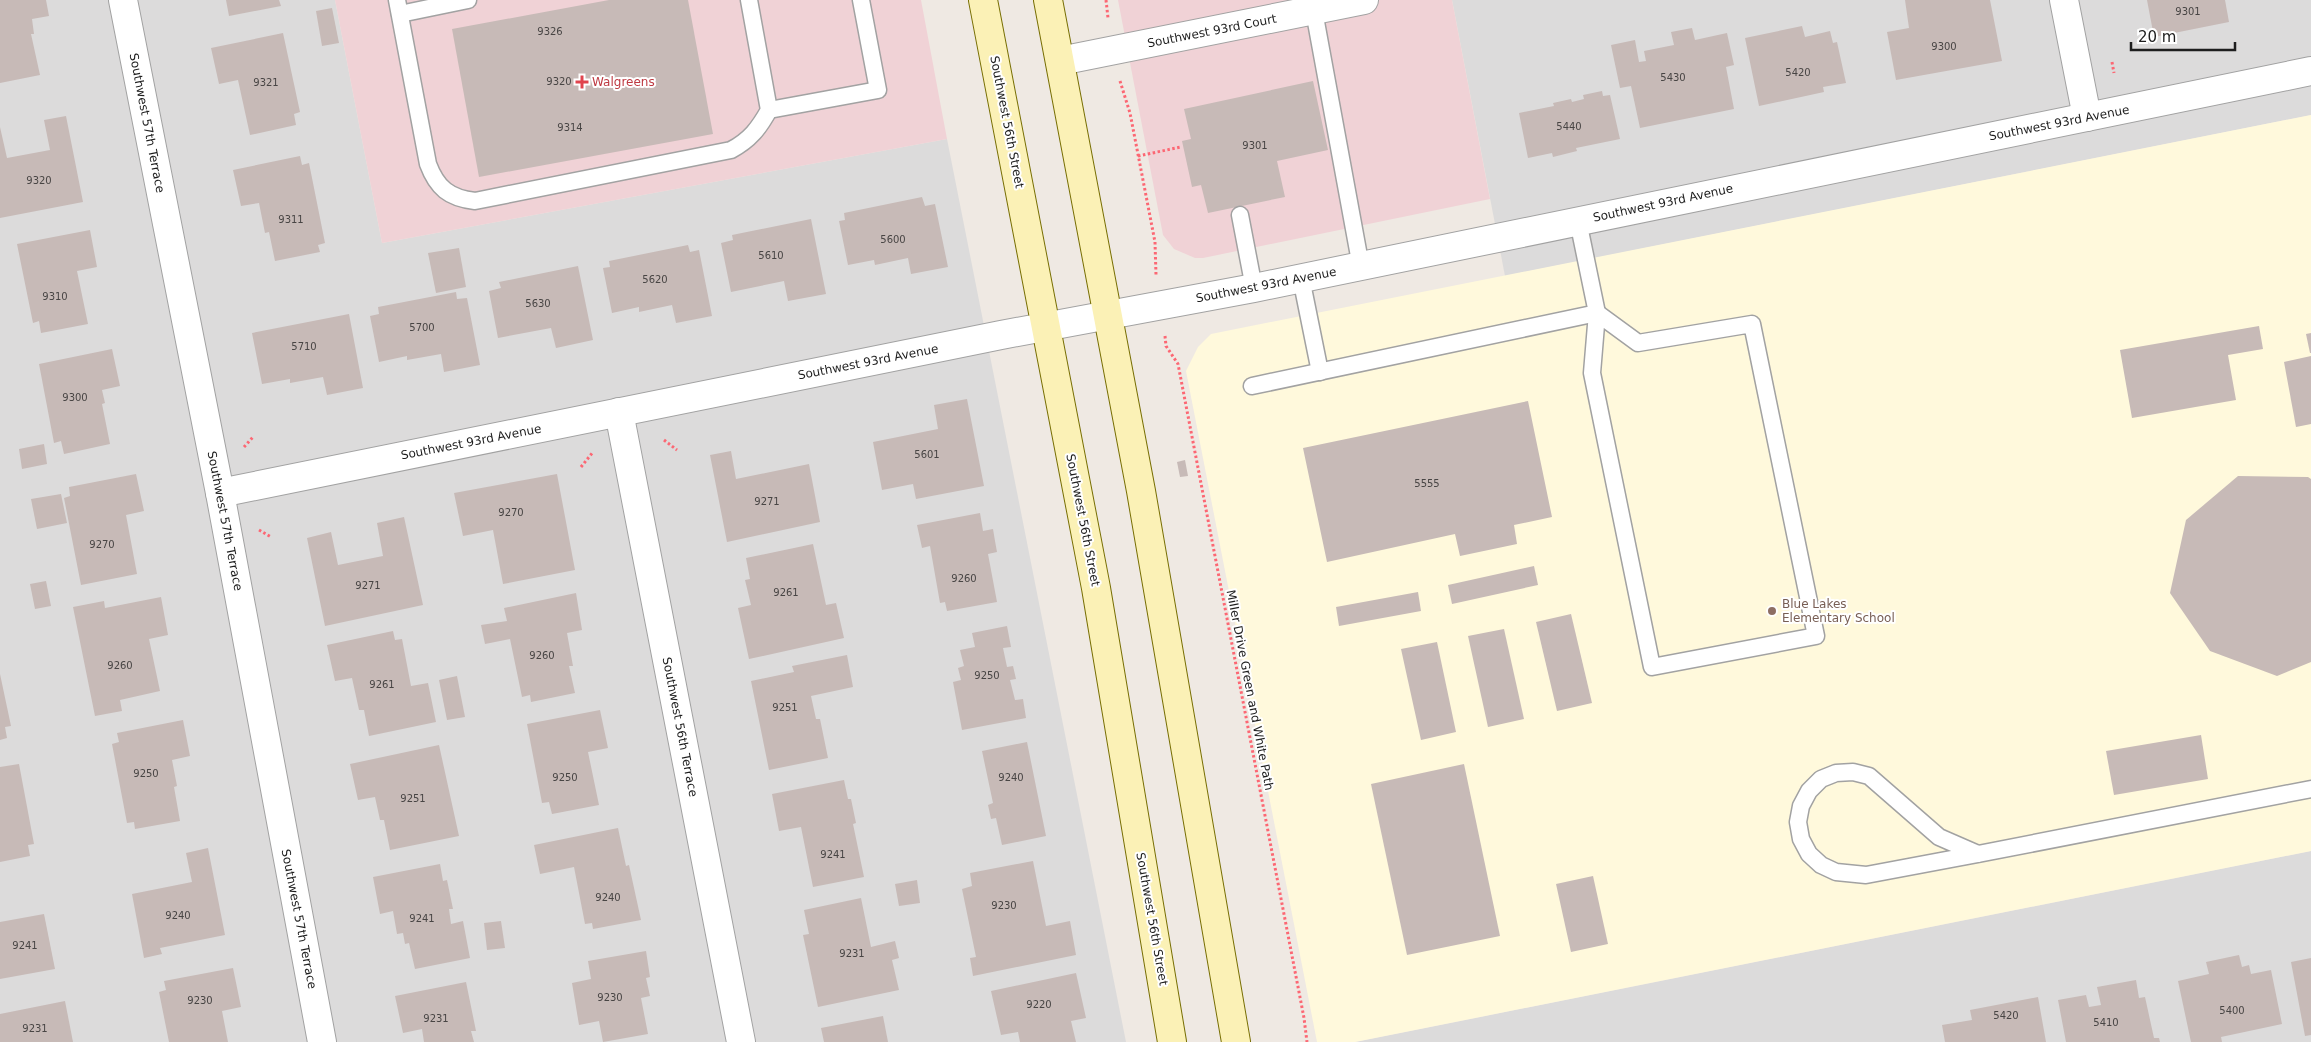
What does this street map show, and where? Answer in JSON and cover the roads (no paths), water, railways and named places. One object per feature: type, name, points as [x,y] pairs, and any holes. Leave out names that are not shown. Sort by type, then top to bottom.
[{"type":"main road","name":"Southwest 56th Street","points":[[983,0],[1096,588],[1172,1042]]},
{"type":"main road","points":[[1048,0],[1143,501],[1236,1042]]},
{"type":"street","name":"Southwest 57th Terrace","points":[[123,0],[220,493],[322,1042]]},
{"type":"street","name":"Southwest 93rd Court","points":[[1060,61],[1364,0]]},
{"type":"street","points":[[2064,0],[2087,117]]},
{"type":"street","name":"Southwest 93rd Avenue","points":[[220,493],[1000,335],[1046,328],[1361,267],[2311,71]]},
{"type":"street","name":"Southwest 56th Terrace","points":[[619,412],[741,1042]]},
{"type":"lane","points":[[468,0],[398,7],[428,164],[433,179],[445,191],[460,200],[475,201],[731,150],[746,142],[758,130],[769,110],[749,0]]},
{"type":"lane","points":[[769,110],[878,90],[861,0]]},
{"type":"lane","points":[[1314,11],[1361,267]]},
{"type":"lane","points":[[1240,215],[1254,288]]},
{"type":"lane","points":[[1252,386],[1597,313],[1638,343],[1752,324],[1816,636],[1652,667],[1592,374],[1597,313],[1578,221]]},
{"type":"lane","points":[[1302,278],[1320,372]]},
{"type":"lane","points":[[1978,854],[1939,837],[1870,776],[1845,772],[1836,773],[1821,779],[1809,791],[1800,806],[1798,822],[1800,839],[1809,854],[1821,865],[1836,872],[1866,875],[1978,854],[2311,789]]},
{"type":"place","name":"Walgreens","points":[[582,82]]},
{"type":"place","name":"Blue Lakes Elementary School","points":[[1772,611]]}]
